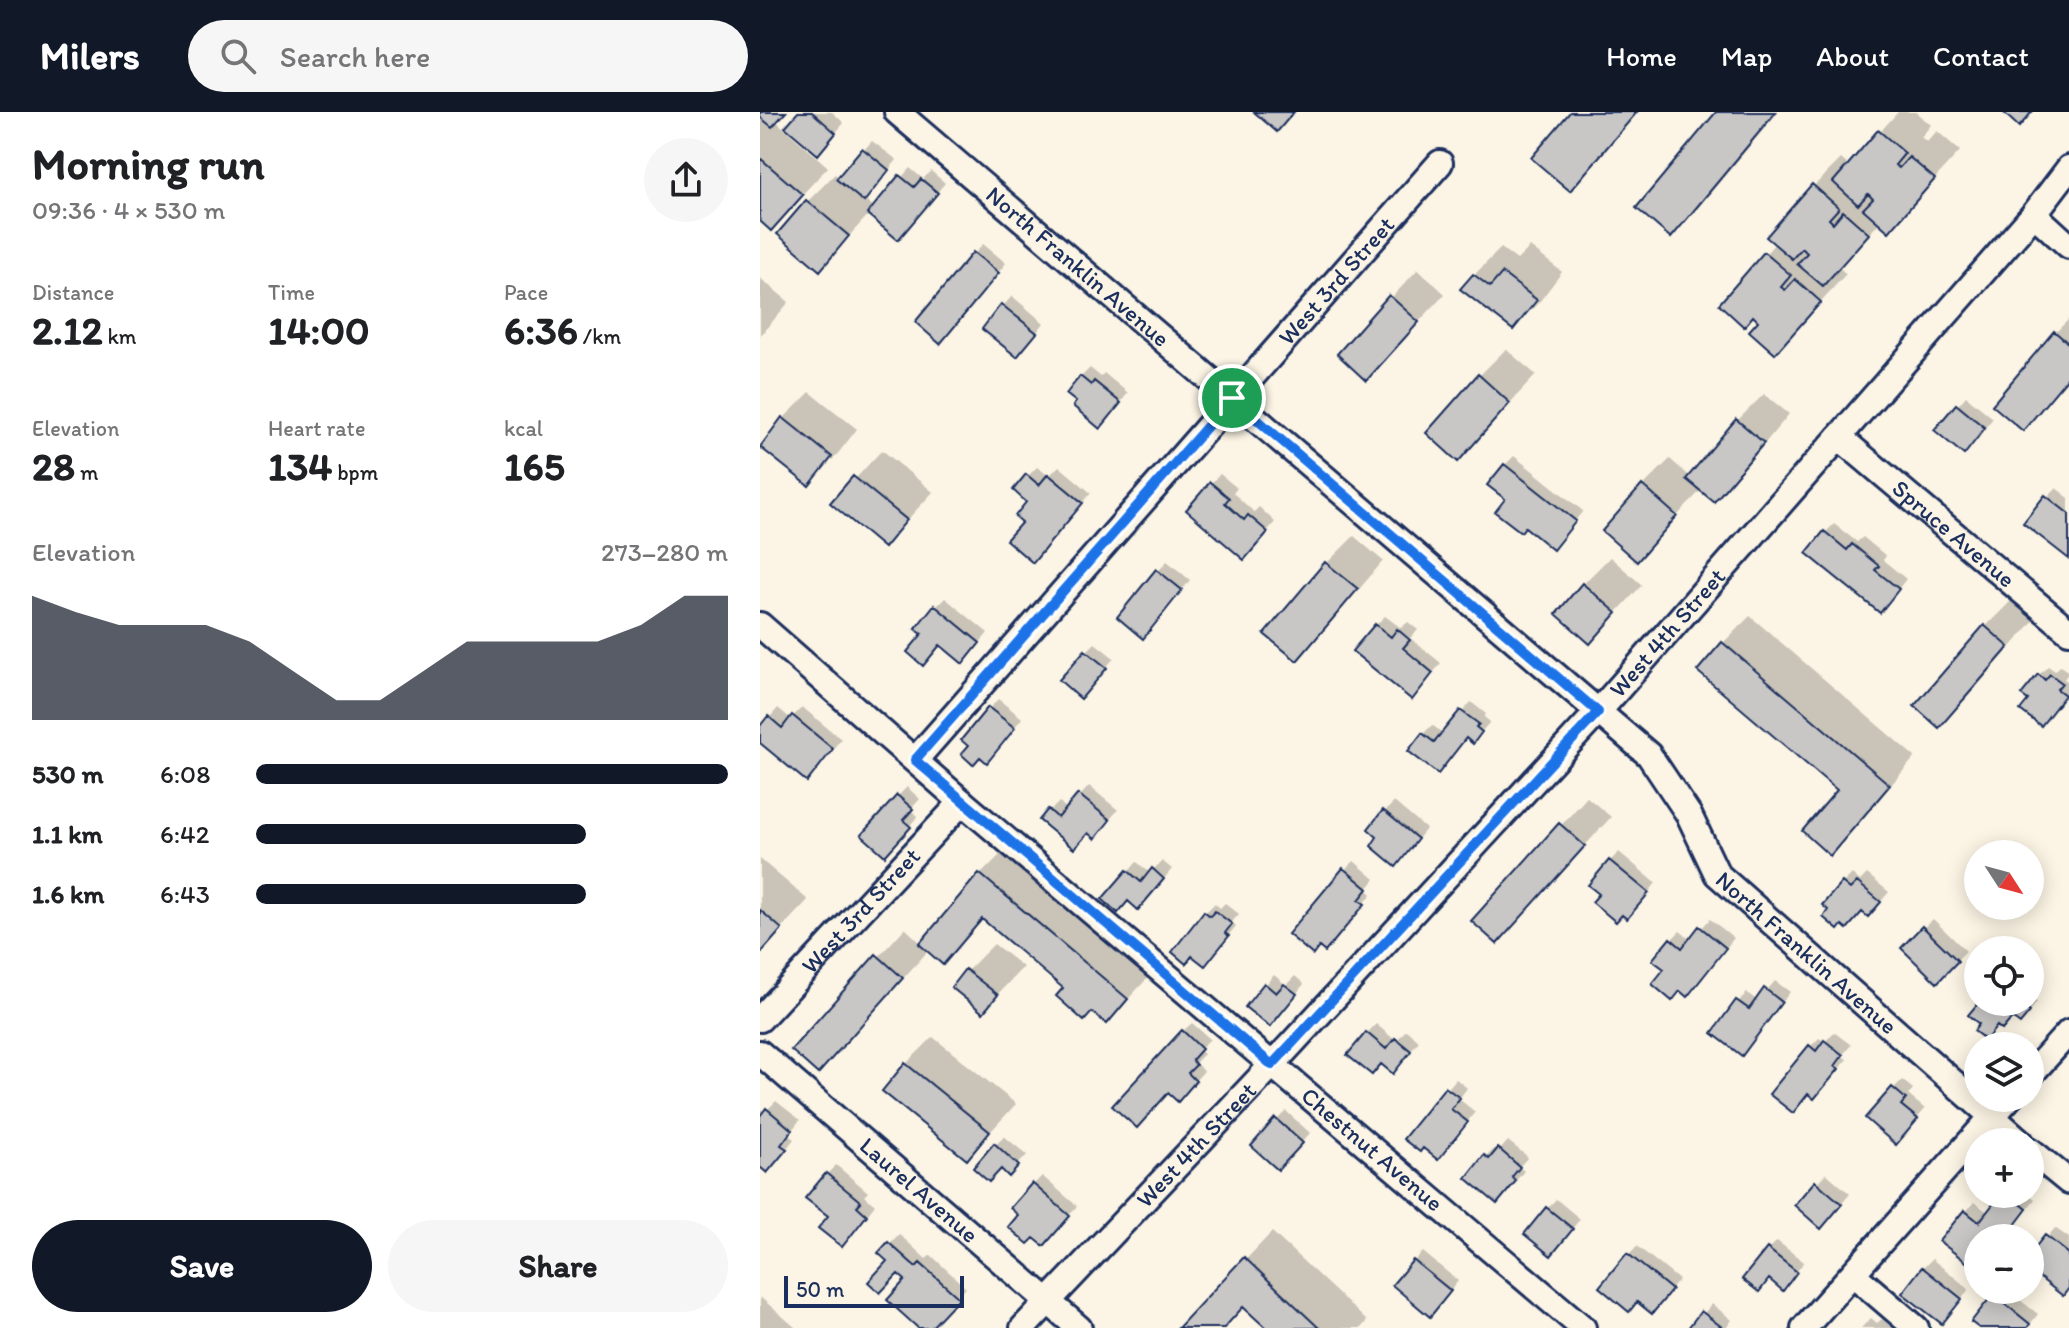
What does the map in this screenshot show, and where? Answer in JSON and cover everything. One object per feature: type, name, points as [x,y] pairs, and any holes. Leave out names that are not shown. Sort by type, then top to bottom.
[{"type":"street","name":"North Franklin Avenue","points":[[897,112],[1649,755],[1689,815],[1717,874],[2004,1128]]},
{"type":"street","name":"West 3rd Street","points":[[915,760],[1440,163]]},
{"type":"street","name":"West 4th Street","points":[[1023,1328],[1272,1065],[1598,712],[2034,214],[2069,168]]},
{"type":"street","points":[[2034,214],[2069,246]]},
{"type":"street","name":"Spruce Avenue","points":[[1839,437],[2069,631]]},
{"type":"street","name":"Chestnut Avenue","points":[[760,625],[962,802],[1583,1328]]},
{"type":"street","name":"West 3rd Street","points":[[760,1019],[962,802]]},
{"type":"street","points":[[2044,1060],[2069,1032]]},
{"type":"street","name":"Laurel Avenue","points":[[760,1053],[1079,1328]]},
{"type":"street","points":[[1804,1328],[1996,1112]]},
{"type":"street","points":[[2044,1161],[2069,1182]]},
{"type":"street","points":[[1853,1274],[1916,1328]]},
{"type":"building","points":[[760,112],[786,112],[772,127],[760,117]]},
{"type":"building","points":[[798,112],[812,112],[836,133],[818,155],[785,127]]},
{"type":"building","points":[[1254,112],[1294,112],[1277,132]]},
{"type":"building","points":[[1570,112],[1637,112],[1570,191],[1531,158]]},
{"type":"building","points":[[1716,112],[1776,112],[1671,238],[1636,208]]},
{"type":"building","points":[[2003,112],[2032,112],[2019,127]]},
{"type":"building","points":[[1878,130],[1905,153],[1895,165],[1899,168],[1909,157],[1935,179],[1889,232],[1863,209],[1873,199],[1868,194],[1858,205],[1833,182]]},
{"type":"building","points":[[862,148],[889,170],[864,202],[836,179]]},
{"type":"building","points":[[760,158],[803,195],[771,231],[760,221]]},
{"type":"building","points":[[899,175],[914,187],[921,179],[938,193],[898,240],[867,214]]},
{"type":"building","points":[[1812,184],[1839,208],[1829,219],[1833,223],[1843,211],[1869,234],[1823,286],[1797,264],[1807,253],[1802,248],[1792,259],[1766,237]]},
{"type":"building","points":[[806,200],[849,236],[820,271],[777,234]]},
{"type":"building","points":[[973,252],[999,273],[940,344],[915,322]]},
{"type":"building","points":[[1764,252],[1791,275],[1781,287],[1785,290],[1795,279],[1821,302],[1775,354],[1749,331],[1758,321],[1753,316],[1744,327],[1719,304]]},
{"type":"building","points":[[1502,273],[1537,300],[1513,330],[1460,289],[1473,274],[1490,287]]},
{"type":"building","points":[[1389,295],[1419,322],[1366,381],[1337,354]]},
{"type":"building","points":[[1001,304],[1037,333],[1017,357],[982,329]]},
{"type":"building","points":[[2054,331],[2069,344],[2069,376],[2023,431],[1992,405]]},
{"type":"building","points":[[1478,374],[1510,403],[1458,462],[1426,433]]},
{"type":"building","points":[[1080,376],[1091,385],[1094,381],[1121,403],[1100,429],[1073,406],[1076,402],[1066,394]]},
{"type":"building","points":[[1956,404],[1985,428],[1964,455],[1934,430]]},
{"type":"building","points":[[782,417],[832,457],[809,486],[760,447]]},
{"type":"building","points":[[1736,419],[1764,443],[1714,502],[1686,479]]},
{"type":"building","points":[[1504,464],[1576,521],[1553,550],[1525,527],[1521,532],[1495,512],[1505,499],[1487,485]]},
{"type":"building","points":[[1026,474],[1039,485],[1048,474],[1083,503],[1033,563],[1006,540],[1022,522],[1015,516],[1026,502],[1013,490]]},
{"type":"building","points":[[853,476],[907,520],[884,548],[830,503]]},
{"type":"building","points":[[1210,482],[1229,498],[1225,503],[1244,520],[1248,515],[1268,532],[1244,560],[1186,510]]},
{"type":"building","points":[[1642,485],[1677,516],[1637,562],[1602,531]]},
{"type":"building","points":[[2045,495],[2069,514],[2069,559],[2023,523]]},
{"type":"building","points":[[1824,531],[1847,550],[1852,544],[1879,566],[1875,570],[1899,589],[1880,613],[1806,553]]},
{"type":"building","points":[[1325,562],[1358,589],[1297,661],[1264,634]]},
{"type":"building","points":[[1156,569],[1182,590],[1143,639],[1117,617]]},
{"type":"building","points":[[1582,583],[1617,613],[1590,644],[1556,614]]},
{"type":"building","points":[[934,605],[980,643],[963,664],[940,645],[923,666],[907,652],[922,634],[915,629]]},
{"type":"building","points":[[1375,624],[1391,637],[1397,629],[1410,640],[1403,648],[1433,673],[1412,700],[1352,651]]},
{"type":"building","points":[[1984,625],[2009,647],[1939,728],[1914,706]]},
{"type":"building","points":[[1722,642],[1890,785],[1830,856],[1802,831],[1837,790],[1697,671]]},
{"type":"building","points":[[1085,650],[1107,668],[1081,699],[1059,680]]},
{"type":"building","points":[[2038,674],[2045,680],[2050,674],[2062,683],[2057,689],[2065,695],[2041,726],[2020,710],[2028,700],[2021,695]]},
{"type":"building","points":[[988,707],[1015,728],[987,763],[980,757],[973,765],[961,754],[968,746],[961,740]]},
{"type":"building","points":[[1460,710],[1479,724],[1476,727],[1482,732],[1473,744],[1466,738],[1438,774],[1408,751],[1422,733],[1434,742]]},
{"type":"building","points":[[792,715],[833,749],[807,782],[760,743],[760,726],[768,716],[782,728]]},
{"type":"building","points":[[1078,794],[1110,820],[1095,839],[1088,833],[1074,849],[1039,820],[1048,809],[1058,818]]},
{"type":"building","points":[[897,795],[913,809],[903,820],[911,827],[885,856],[861,835]]},
{"type":"building","points":[[1383,810],[1418,839],[1396,867],[1371,846],[1377,837],[1368,829]]},
{"type":"building","points":[[1559,823],[1585,846],[1497,944],[1471,921]]},
{"type":"building","points":[[1609,860],[1649,893],[1627,919],[1622,915],[1616,922],[1592,902],[1599,894],[1588,885]]},
{"type":"building","points":[[1152,868],[1164,879],[1138,910],[1128,901],[1118,913],[1102,899],[1127,870],[1141,882]]},
{"type":"building","points":[[1343,868],[1368,889],[1359,900],[1365,904],[1325,952],[1319,947],[1313,955],[1288,934]]},
{"type":"building","points":[[979,873],[1128,999],[1107,1024],[1092,1012],[1084,1021],[1056,996],[1063,988],[982,919],[943,965],[919,944]]},
{"type":"building","points":[[1842,882],[1850,889],[1857,882],[1881,902],[1868,917],[1862,912],[1847,929],[1842,925],[1838,930],[1823,917],[1828,910],[1822,905]]},
{"type":"building","points":[[760,910],[782,929],[761,953],[760,952]]},
{"type":"building","points":[[1204,911],[1210,916],[1215,911],[1232,924],[1225,933],[1229,936],[1205,966],[1192,956],[1186,964],[1172,952]]},
{"type":"building","points":[[1699,926],[1726,948],[1687,997],[1680,991],[1672,1001],[1652,984],[1664,969],[1652,960],[1670,938],[1682,948]]},
{"type":"building","points":[[1922,926],[1958,961],[1937,983],[1901,948]]},
{"type":"building","points":[[876,954],[903,978],[818,1074],[791,1050]]},
{"type":"building","points":[[965,969],[998,995],[983,1013],[951,987]]},
{"type":"building","points":[[1264,983],[1276,993],[1284,984],[1297,994],[1270,1027],[1245,1007]]},
{"type":"building","points":[[1764,988],[1782,1002],[1742,1056],[1712,1033],[1736,1000],[1749,1009]]},
{"type":"building","points":[[1969,1016],[2027,1016],[2020,1024],[2012,1018],[2002,1030],[1997,1026],[1992,1032],[1975,1032],[1979,1024]]},
{"type":"building","points":[[1182,1030],[1202,1049],[1192,1060],[1196,1065],[1188,1073],[1196,1081],[1178,1102],[1168,1093],[1137,1128],[1112,1106]]},
{"type":"building","points":[[1366,1032],[1386,1049],[1395,1038],[1411,1051],[1393,1074],[1381,1064],[1372,1075],[1347,1055]]},
{"type":"building","points":[[1824,1040],[1843,1055],[1835,1066],[1839,1069],[1814,1099],[1808,1094],[1793,1113],[1769,1094],[1809,1045],[1816,1051]]},
{"type":"building","points":[[905,1063],[990,1132],[967,1160],[882,1091]]},
{"type":"building","points":[[1445,1087],[1460,1098],[1451,1109],[1468,1122],[1438,1160],[1423,1148],[1420,1152],[1403,1139]]},
{"type":"building","points":[[1892,1087],[1906,1099],[1901,1105],[1918,1119],[1896,1145],[1865,1118]]},
{"type":"building","points":[[766,1108],[792,1130],[781,1145],[787,1149],[767,1173],[760,1167],[760,1116]]},
{"type":"building","points":[[1275,1118],[1303,1143],[1278,1170],[1251,1146]]},
{"type":"building","points":[[994,1143],[1019,1166],[1009,1177],[1001,1169],[989,1182],[973,1168]]},
{"type":"building","points":[[1498,1148],[1520,1167],[1512,1177],[1516,1181],[1497,1204],[1466,1178],[1484,1155],[1489,1159]]},
{"type":"building","points":[[826,1173],[861,1202],[857,1206],[867,1215],[842,1247],[818,1228],[828,1216],[805,1198]]},
{"type":"building","points":[[1815,1181],[1842,1204],[1821,1229],[1794,1205]]},
{"type":"building","points":[[1032,1183],[1070,1216],[1044,1246],[1034,1238],[1028,1244],[1008,1227],[1018,1215],[1010,1208]]},
{"type":"building","points":[[1546,1207],[1573,1229],[1551,1256],[1524,1234]]},
{"type":"building","points":[[1990,1208],[2027,1209],[2016,1224],[1964,1224],[1964,1260],[1939,1241],[1964,1210],[1979,1222]]},
{"type":"building","points":[[2044,1236],[2069,1254],[2069,1288],[2063,1296],[2044,1281]]},
{"type":"building","points":[[888,1242],[916,1267],[920,1263],[959,1298],[931,1328],[918,1328],[887,1300],[905,1280],[898,1274],[880,1293],[868,1282],[887,1261],[878,1253]]},
{"type":"building","points":[[1767,1248],[1797,1272],[1783,1291],[1769,1279],[1759,1292],[1742,1279]]},
{"type":"building","points":[[1627,1253],[1672,1290],[1652,1314],[1637,1302],[1629,1312],[1599,1287]]},
{"type":"building","points":[[1244,1257],[1319,1328],[1266,1328],[1243,1307],[1224,1328],[1178,1328]]},
{"type":"building","points":[[1413,1260],[1451,1291],[1430,1317],[1392,1285]]},
{"type":"building","points":[[1922,1267],[1962,1299],[1942,1324],[1902,1293]]},
{"type":"building","points":[[1985,1304],[2005,1304],[2030,1324],[2027,1328],[1979,1328],[1971,1322]]},
{"type":"building","points":[[1701,1311],[1723,1328],[1688,1328]]},
{"type":"route","points":[[1232,398],[1598,712],[1272,1065],[915,760],[1232,398]]}]
